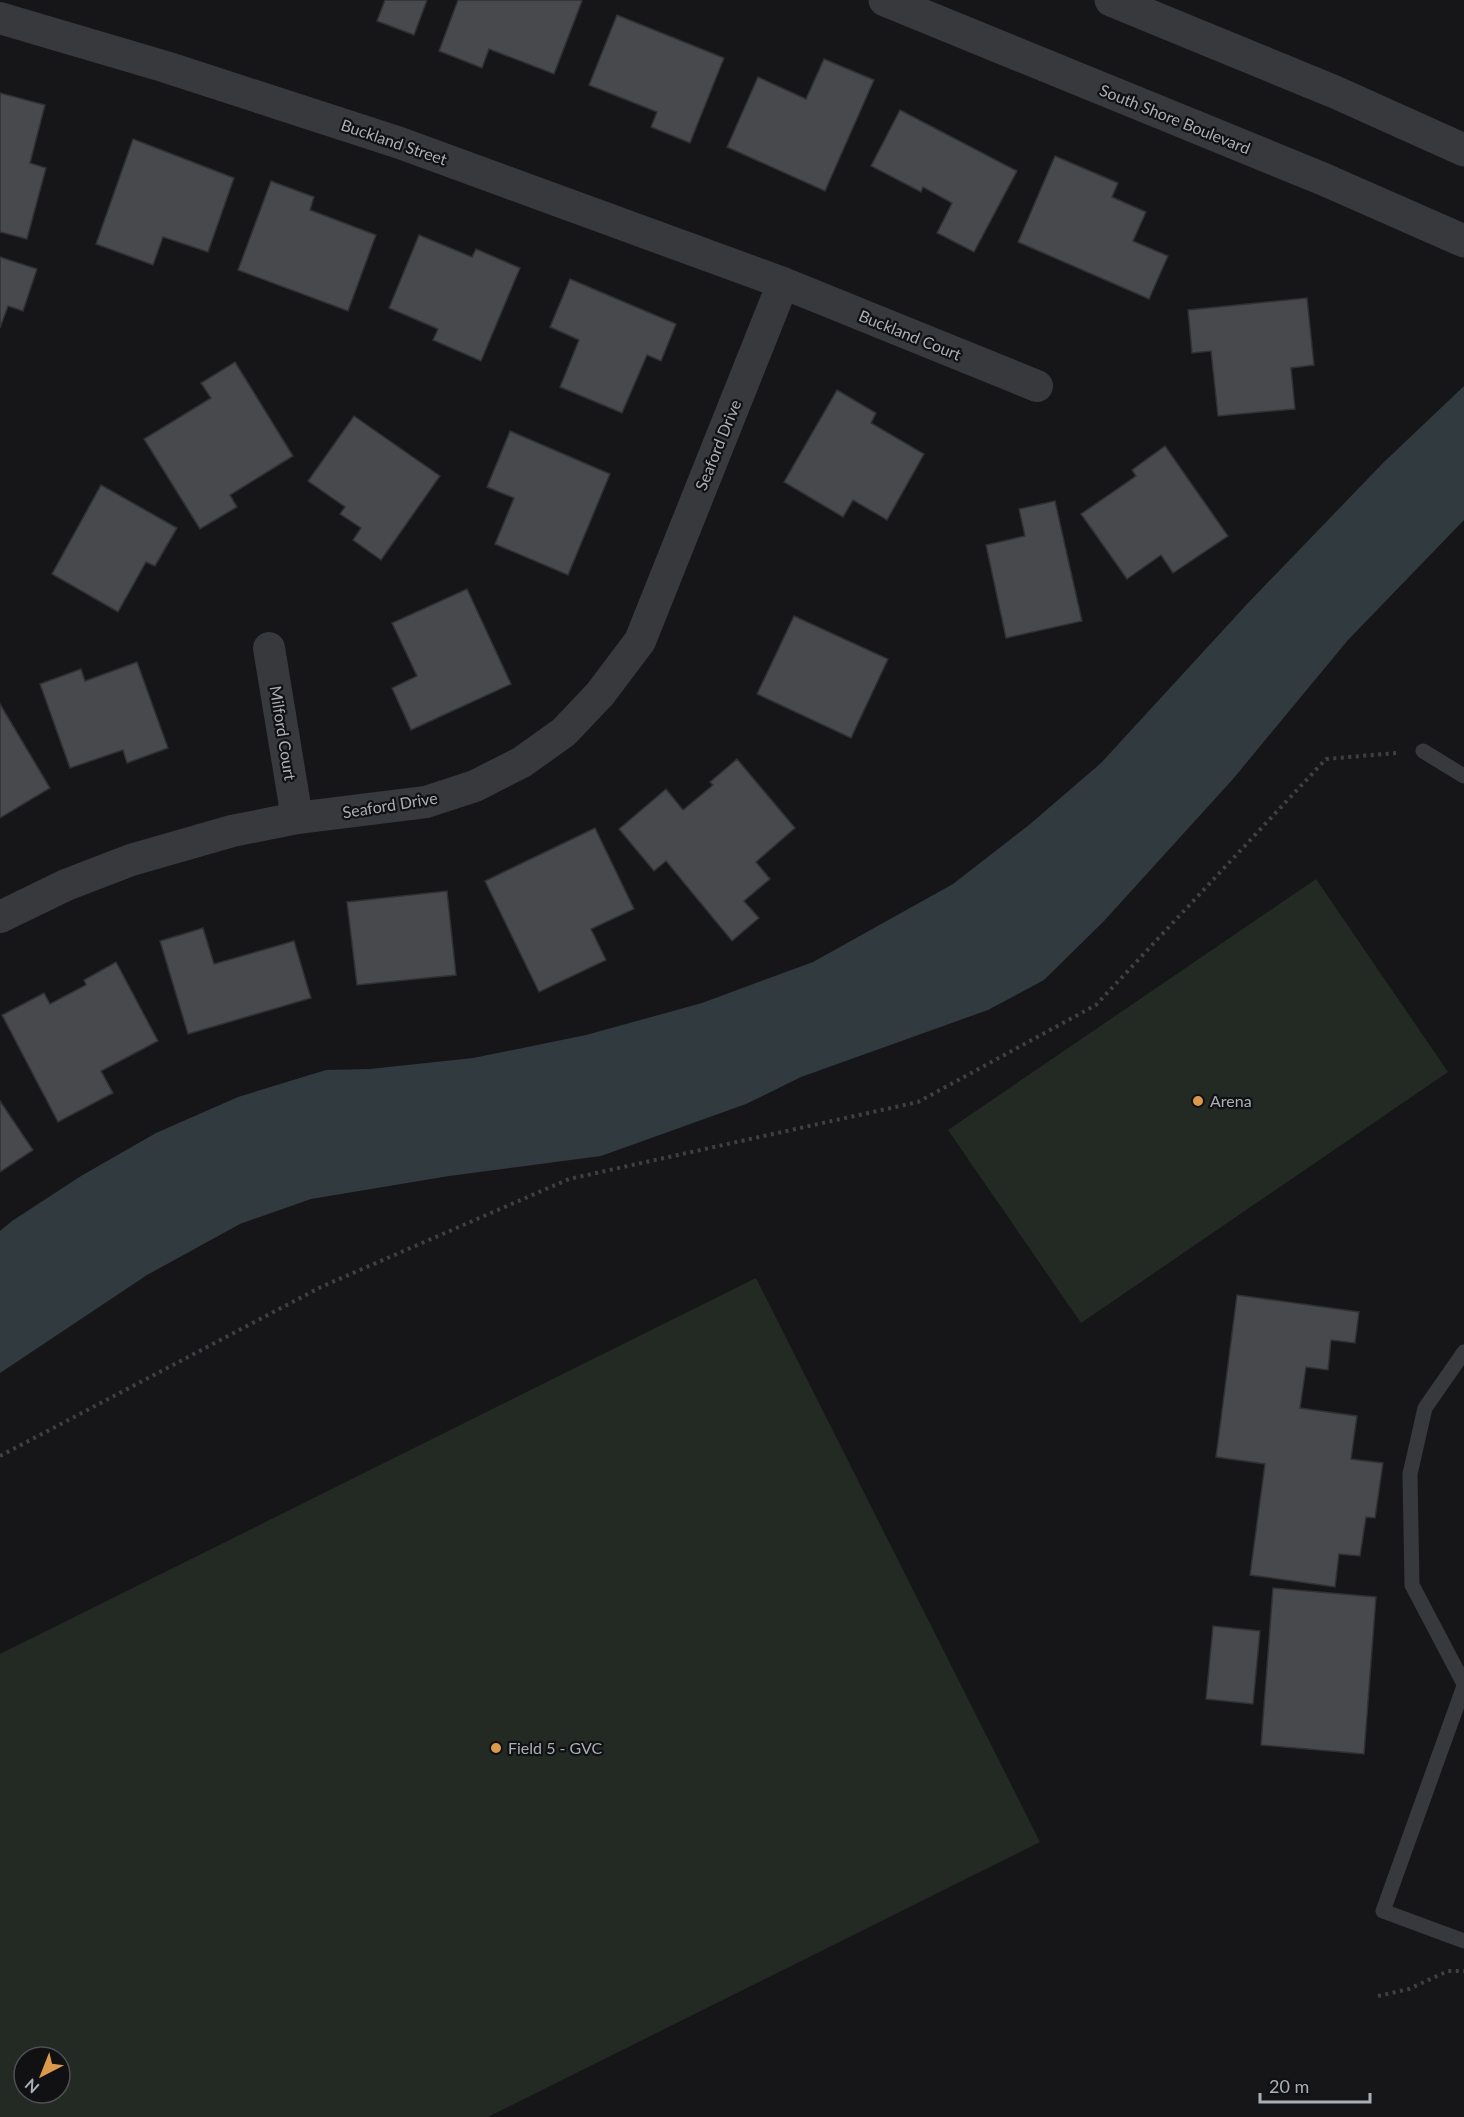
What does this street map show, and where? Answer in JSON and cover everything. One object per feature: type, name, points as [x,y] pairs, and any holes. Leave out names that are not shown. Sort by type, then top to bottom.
[{"type":"street","name":"South Shore Boulevard","points":[[885,0],[1323,179],[1464,241]]},
{"type":"street","points":[[1111,0],[1335,92],[1464,150]]},
{"type":"street","name":"Buckland Street","points":[[0,18],[166,67],[400,143],[783,283]]},
{"type":"street","name":"Buckland Court","points":[[783,283],[1037,386]]},
{"type":"street","name":"Seaford Drive","points":[[0,917],[66,885],[131,860],[232,831],[297,818],[426,802],[475,786],[522,762],[564,732],[600,694],[640,641],[783,283]]},
{"type":"street","name":"Milford Court","points":[[269,648],[297,818]]},
{"type":"lane","points":[[1423,751],[1464,776]]},
{"type":"lane","points":[[1464,1352],[1425,1408],[1410,1474],[1412,1585],[1464,1685],[1383,1911],[1464,1941]]},
{"type":"path","points":[[0,1456],[321,1287],[569,1179],[918,1102],[1096,1005],[1326,759],[1423,751]]},
{"type":"path","points":[[1378,1996],[1409,1989],[1448,1971],[1464,1971]]},
{"type":"shaded area","points":[[1464,386],[1464,520],[1348,640],[1233,779],[1104,921],[1044,980],[988,1010],[801,1077],[746,1104],[601,1156],[449,1176],[311,1199],[240,1224],[147,1275],[0,1373],[0,1231],[81,1176],[156,1133],[238,1097],[326,1070],[370,1069],[473,1058],[586,1035],[702,1003],[813,962],[953,884],[1029,825],[1101,763],[1248,603],[1384,462]]},
{"type":"shaded area","name":"Arena","points":[[1316,879],[1448,1072],[1081,1323],[948,1130]]},
{"type":"shaded area","name":"Field 5 - GVC","points":[[756,1278],[1040,1842],[488,2117],[0,2117],[0,1654]]},
{"type":"building","points":[[385,0],[427,0],[414,35],[377,21]]},
{"type":"building","points":[[458,0],[582,1],[554,74],[489,49],[482,68],[439,51]]},
{"type":"building","points":[[617,15],[724,58],[690,143],[651,127],[657,112],[589,85]]},
{"type":"building","points":[[824,59],[874,80],[825,191],[727,147],[758,77],[806,99]]},
{"type":"building","points":[[0,93],[45,105],[30,163],[46,168],[27,239],[0,232]]},
{"type":"building","points":[[900,110],[1017,171],[974,252],[937,233],[952,203],[923,187],[921,192],[871,166]]},
{"type":"building","points":[[133,139],[234,178],[208,252],[163,237],[153,265],[96,244]]},
{"type":"building","points":[[1055,156],[1118,183],[1112,197],[1146,212],[1133,241],[1168,256],[1149,299],[1018,242]]},
{"type":"building","points":[[271,181],[314,197],[310,210],[376,235],[348,311],[238,270]]},
{"type":"building","points":[[419,235],[472,257],[476,249],[520,268],[481,361],[433,340],[438,329],[389,308]]},
{"type":"building","points":[[0,257],[37,269],[23,311],[8,306],[0,328]]},
{"type":"building","points":[[570,279],[676,324],[661,361],[647,355],[622,413],[560,387],[579,340],[550,327]]},
{"type":"building","points":[[1307,298],[1314,365],[1291,368],[1295,409],[1218,416],[1211,351],[1192,353],[1188,310]]},
{"type":"building","points":[[235,362],[293,456],[230,495],[237,507],[200,529],[144,439],[211,398],[201,383]]},
{"type":"building","points":[[837,390],[876,413],[871,423],[924,454],[887,520],[853,500],[843,517],[784,482]]},
{"type":"building","points":[[354,416],[440,476],[381,560],[353,540],[361,528],[340,514],[345,507],[308,481]]},
{"type":"building","points":[[510,431],[610,474],[568,575],[495,544],[514,498],[487,487]]},
{"type":"building","points":[[1165,446],[1228,536],[1173,573],[1161,555],[1127,579],[1081,514],[1136,476],[1132,470]]},
{"type":"building","points":[[101,485],[177,528],[155,566],[146,562],[118,612],[52,574]]},
{"type":"building","points":[[1055,501],[1082,621],[1006,638],[986,545],[1025,536],[1019,509]]},
{"type":"building","points":[[467,589],[511,684],[411,730],[392,688],[417,676],[392,623]]},
{"type":"building","points":[[794,616],[888,659],[851,738],[757,694]]},
{"type":"building","points":[[137,662],[168,748],[127,763],[123,750],[70,768],[40,684],[81,669],[85,681]]},
{"type":"building","points":[[0,704],[50,788],[0,818]]},
{"type":"building","points":[[737,759],[795,828],[756,862],[770,879],[744,901],[759,918],[732,941],[666,861],[654,871],[619,829],[666,789],[683,810],[713,785],[710,782]]},
{"type":"building","points":[[595,828],[634,909],[591,929],[606,960],[539,992],[485,881]]},
{"type":"building","points":[[447,891],[456,975],[357,985],[347,902]]},
{"type":"building","points":[[203,928],[214,964],[294,941],[311,998],[188,1034],[160,941]]},
{"type":"building","points":[[116,962],[158,1041],[101,1071],[113,1093],[58,1122],[2,1015],[44,993],[50,1004],[86,985],[84,980]]},
{"type":"building","points":[[0,1101],[33,1150],[0,1172]]},
{"type":"building","points":[[1237,1295],[1359,1312],[1355,1343],[1331,1340],[1328,1370],[1306,1367],[1300,1408],[1357,1416],[1351,1459],[1383,1463],[1375,1518],[1366,1517],[1360,1556],[1339,1554],[1335,1587],[1250,1575],[1265,1464],[1216,1457]]},
{"type":"building","points":[[1273,1588],[1376,1597],[1364,1754],[1261,1745]]},
{"type":"building","points":[[1213,1626],[1260,1631],[1253,1704],[1206,1699]]},
{"type":"place","name":"Arena","points":[[1198,1101]]},
{"type":"place","name":"Field 5 - GVC","points":[[496,1748]]}]
